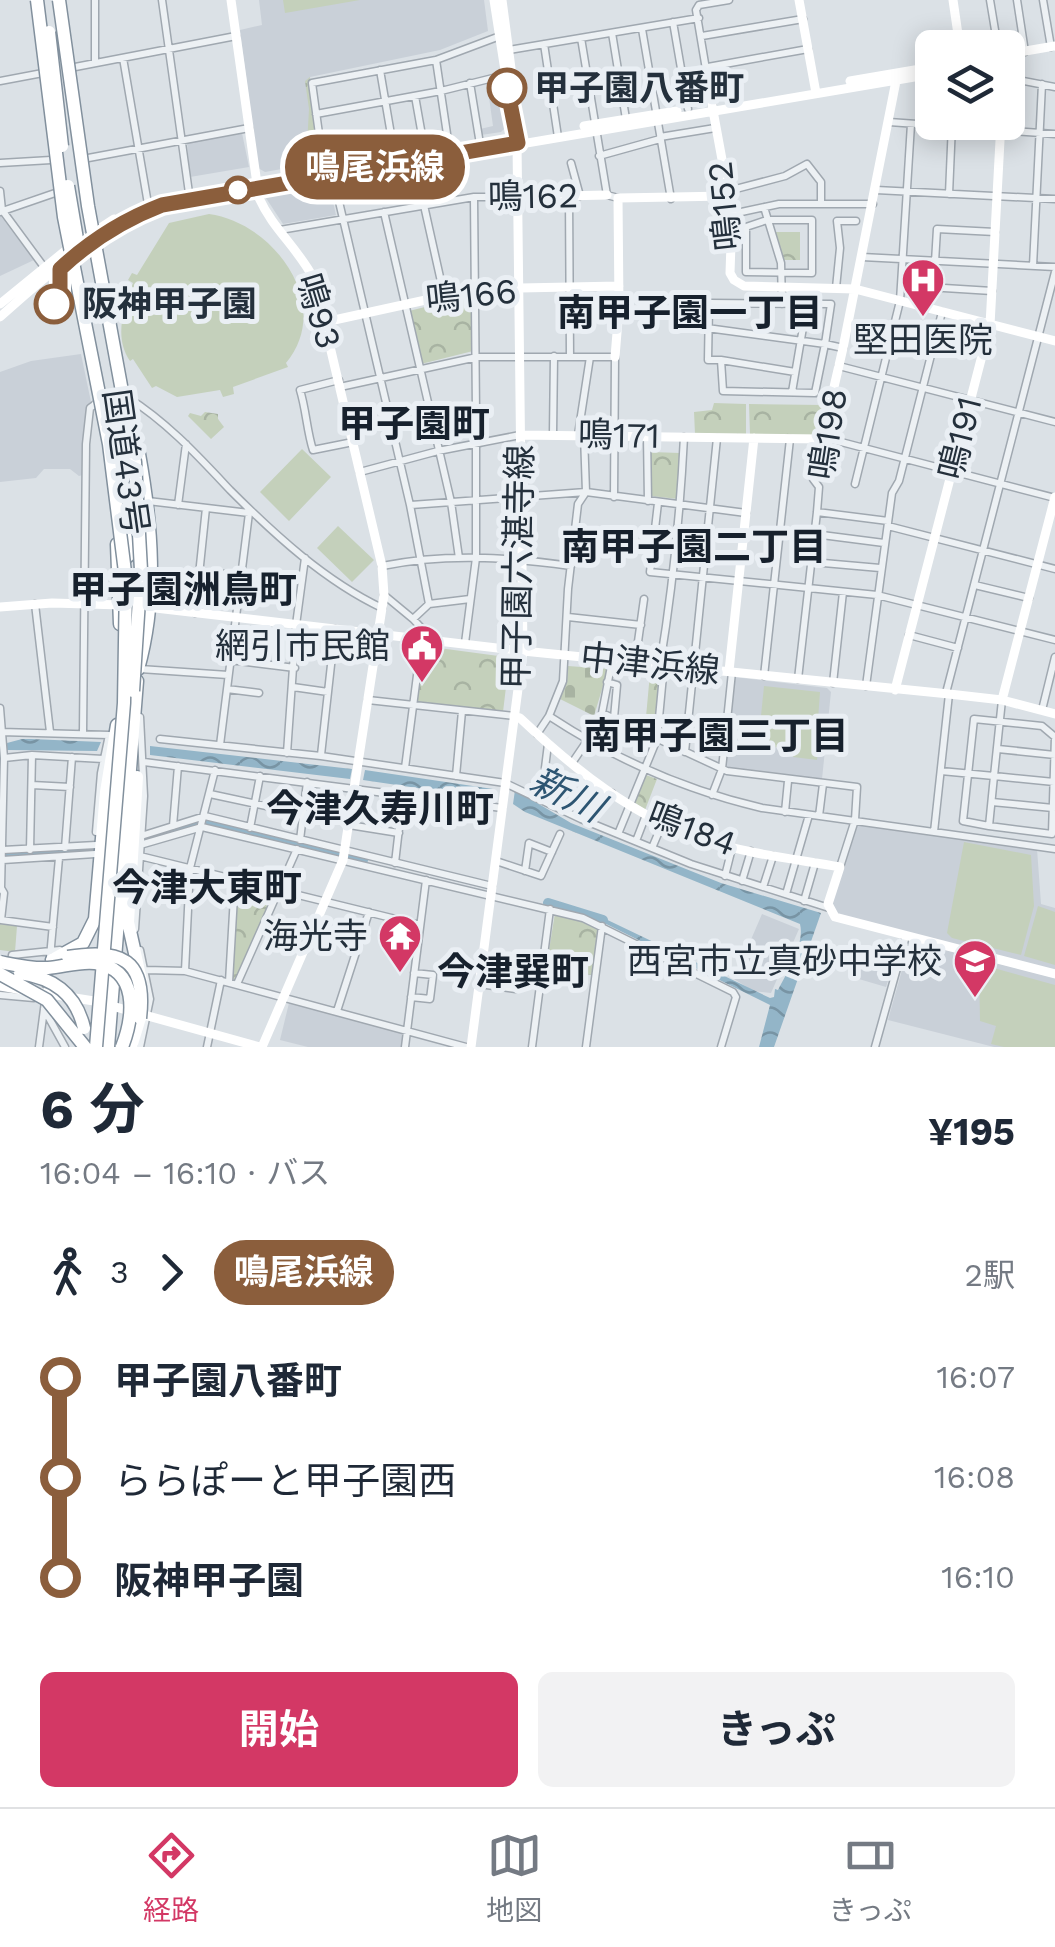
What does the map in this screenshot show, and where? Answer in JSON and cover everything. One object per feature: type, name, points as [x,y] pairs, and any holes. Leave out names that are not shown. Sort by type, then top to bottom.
[{"type":"highway","points":[[35,0],[55,193],[136,606],[137,684],[126,698],[124,749],[129,932],[140,974],[143,1013],[131,1047]]},
{"type":"highway","points":[[35,0],[58,180],[116,485],[126,580],[124,703],[89,1047]]},
{"type":"highway","name":"国道43号","points":[[46,0],[67,183],[136,498],[136,606]]},
{"type":"highway","points":[[59,0],[72,68],[82,159],[148,501],[124,676],[112,1006],[106,1047]]},
{"type":"highway","points":[[59,0],[88,206],[128,417],[141,543],[106,1047]]},
{"type":"highway","name":"国道43号","points":[[59,0],[86,246],[119,428]]},
{"type":"highway","points":[[89,1047],[124,749]]},
{"type":"highway","points":[[21,965],[78,947],[94,925],[106,792],[124,749]]},
{"type":"highway","points":[[52,957],[97,952],[119,957],[136,976],[143,1013],[121,1047]]},
{"type":"highway","points":[[0,962],[46,968],[94,963],[115,971],[131,998],[130,1022],[121,1047]]},
{"type":"highway","points":[[0,978],[36,976],[65,991],[82,1017],[89,1047]]},
{"type":"highway","points":[[0,978],[50,1004],[89,1047]]},
{"type":"highway","points":[[43,999],[57,1016],[67,1047]]},
{"type":"street","points":[[95,0],[95,62]]},
{"type":"street","points":[[162,0],[189,193]]},
{"type":"street","name":"鳴93","points":[[231,0],[257,184],[265,211],[300,252],[314,279],[382,566],[384,596],[344,855],[261,1047]]},
{"type":"street","points":[[498,0],[505,75],[518,139]]},
{"type":"street","points":[[498,0],[509,50],[518,139]]},
{"type":"street","points":[[509,50],[673,22],[697,14],[699,5],[729,0]]},
{"type":"street","points":[[799,0],[815,90]]},
{"type":"street","points":[[953,0],[957,30]]},
{"type":"street","points":[[990,0],[995,30]]},
{"type":"street","points":[[1017,0],[1022,30]]},
{"type":"street","points":[[1025,53],[1053,46],[1044,0]]},
{"type":"street","name":"鳴152","points":[[697,14],[732,214],[730,273],[734,280],[744,286],[855,289],[1055,341]]},
{"type":"street","points":[[702,36],[803,18]]},
{"type":"street","points":[[673,22],[688,109]]},
{"type":"street","points":[[642,28],[672,198]]},
{"type":"street","points":[[612,33],[626,119]]},
{"type":"street","points":[[0,81],[236,36]]},
{"type":"street","points":[[429,604],[400,461],[342,219],[327,173],[312,83],[436,60],[500,36]]},
{"type":"street","points":[[581,38],[598,156],[613,197],[619,286],[614,496]]},
{"type":"street","points":[[544,44],[558,134]]},
{"type":"street","points":[[708,67],[808,49]]},
{"type":"street","points":[[123,58],[148,204]]},
{"type":"street","points":[[436,60],[450,152]]},
{"type":"street","points":[[380,70],[396,161]]},
{"type":"street","points":[[450,152],[915,73]]},
{"type":"street","points":[[316,114],[505,75]]},
{"type":"street","name":"鳴198","points":[[798,680],[819,487],[813,480],[897,76]]},
{"type":"street","points":[[1025,81],[1055,87]]},
{"type":"street","points":[[470,84],[480,144]]},
{"type":"street","points":[[1033,266],[1042,84]]},
{"type":"street","points":[[415,96],[425,156]]},
{"type":"street","points":[[594,128],[626,119],[713,108]]},
{"type":"street","points":[[890,122],[915,124]]},
{"type":"street","points":[[854,484],[900,301],[911,124]]},
{"type":"street","points":[[0,164],[82,159],[249,128]]},
{"type":"street","points":[[598,156],[660,138],[715,128]]},
{"type":"street","points":[[1025,129],[1055,134]]},
{"type":"street","points":[[0,317],[66,256],[148,204],[189,193],[518,139]]},
{"type":"street","name":"甲子園六湛寺線","points":[[468,1047],[523,651],[518,139]]},
{"type":"street","points":[[949,194],[951,140]]},
{"type":"street","name":"鳴191","points":[[895,690],[990,325],[1000,140]]},
{"type":"street","points":[[413,158],[444,295]]},
{"type":"street","points":[[570,164],[574,196],[570,357]]},
{"type":"street","points":[[727,194],[785,176],[807,164],[821,182],[821,204]]},
{"type":"street","points":[[96,234],[162,205],[257,184]]},
{"type":"street","points":[[876,190],[1055,198]]},
{"type":"street","points":[[0,191],[1,211],[44,268]]},
{"type":"street","points":[[1,211],[55,193]]},
{"type":"street","name":"鳴162","points":[[280,230],[474,197],[672,198],[727,194]]},
{"type":"street","points":[[464,643],[476,558],[474,197]]},
{"type":"street","points":[[732,214],[764,207],[873,204]]},
{"type":"street","points":[[764,207],[782,273],[782,304]]},
{"type":"street","points":[[384,212],[451,502],[459,558]]},
{"type":"street","points":[[766,220],[814,223],[812,272],[746,272],[746,227],[766,220]]},
{"type":"street","points":[[836,288],[840,248],[837,221],[856,221]]},
{"type":"street","points":[[935,262],[938,229],[994,232]]},
{"type":"street","points":[[1,302],[66,256]]},
{"type":"street","points":[[862,257],[1055,270],[948,694],[934,832]]},
{"type":"street","name":"鳴166","points":[[325,322],[476,289],[619,286]]},
{"type":"street","points":[[927,308],[928,287],[992,292]]},
{"type":"street","points":[[721,360],[723,391],[815,393],[834,306],[708,304],[708,360],[721,360],[795,372]]},
{"type":"street","points":[[792,392],[807,304]]},
{"type":"street","points":[[866,686],[892,494],[942,312]]},
{"type":"street","points":[[707,328],[843,348]]},
{"type":"street","points":[[353,442],[314,450],[300,390],[380,379],[477,356],[615,357]]},
{"type":"street","points":[[553,434],[554,356]]},
{"type":"street","points":[[537,734],[550,716],[563,681],[578,504],[586,492],[581,435],[590,357]]},
{"type":"street","points":[[839,366],[1055,422]]},
{"type":"street","points":[[83,733],[86,444],[90,408],[97,403],[127,397],[186,443],[251,512],[305,557],[352,595],[382,608]]},
{"type":"street","name":"鳴171","points":[[360,472],[520,435],[822,438],[1055,498]]},
{"type":"street","points":[[647,436],[648,501]]},
{"type":"street","points":[[618,834],[657,739],[682,506],[684,437]]},
{"type":"street","points":[[686,752],[718,438]]},
{"type":"street","points":[[712,796],[722,769],[754,438]]},
{"type":"street","points":[[764,676],[790,439]]},
{"type":"street","points":[[178,505],[186,443]]},
{"type":"street","points":[[410,506],[586,492],[747,513]]},
{"type":"street","points":[[996,840],[992,802],[1002,700],[1055,498]]},
{"type":"street","points":[[148,501],[251,512]]},
{"type":"street","points":[[658,503],[650,572],[877,595],[1055,640]]},
{"type":"street","points":[[195,613],[206,508]]},
{"type":"street","points":[[220,745],[251,512]]},
{"type":"street","points":[[817,512],[888,524],[1055,569]]},
{"type":"street","points":[[814,534],[884,543]]},
{"type":"street","points":[[574,546],[628,548]]},
{"type":"street","points":[[287,752],[305,557]]},
{"type":"street","points":[[382,566],[459,558],[571,566]]},
{"type":"street","points":[[812,562],[880,568]]},
{"type":"street","points":[[200,571],[224,574]]},
{"type":"street","points":[[974,585],[1029,598]]},
{"type":"street","points":[[833,683],[843,592]]},
{"type":"street","points":[[384,596],[414,619],[427,638],[405,768]]},
{"type":"street","points":[[414,619],[429,604],[470,599]]},
{"type":"street","points":[[636,662],[644,599]]},
{"type":"street","name":"中津浜線","points":[[0,608],[84,603],[136,606],[612,661],[1002,700],[1055,714]]},
{"type":"street","points":[[35,604],[50,732]]},
{"type":"street","points":[[568,617],[641,625]]},
{"type":"street","points":[[321,756],[335,627]]},
{"type":"street","points":[[909,635],[958,648]]},
{"type":"street","points":[[1042,710],[1055,657]]},
{"type":"street","points":[[230,660],[295,668]]},
{"type":"street","points":[[612,661],[602,713],[722,769],[857,788],[855,820],[829,908]]},
{"type":"street","points":[[138,669],[228,675]]},
{"type":"street","points":[[601,749],[615,719],[617,685],[608,682]]},
{"type":"street","points":[[0,978],[8,982],[12,955],[52,957],[77,941],[87,926],[95,850],[124,749],[137,684]]},
{"type":"street","points":[[293,687],[328,692]]},
{"type":"street","points":[[226,689],[260,693]]},
{"type":"street","points":[[368,700],[514,716]]},
{"type":"street","points":[[0,708],[4,756],[2,920],[53,927]]},
{"type":"street","points":[[456,776],[462,710]]},
{"type":"street","name":"鳴184","points":[[514,716],[612,793],[663,822],[703,840],[840,867]]},
{"type":"street","points":[[550,716],[587,741],[643,770],[712,796],[785,812],[1055,849]]},
{"type":"street","points":[[974,719],[1000,721],[1042,726],[1055,737],[1052,834],[962,820],[974,719]]},
{"type":"street","points":[[2,735],[83,733],[178,766],[502,805]]},
{"type":"street","points":[[160,738],[321,756],[505,785],[725,876],[829,908],[835,917],[1055,974]]},
{"type":"street","points":[[572,764],[587,741]]},
{"type":"street","points":[[548,744],[545,768],[599,810],[612,793]]},
{"type":"street","points":[[4,756],[72,757],[124,749]]},
{"type":"street","points":[[124,749],[141,836],[135,928],[146,970],[140,1047]]},
{"type":"street","points":[[998,749],[1054,755]]},
{"type":"street","points":[[30,850],[32,755]]},
{"type":"street","points":[[39,1047],[72,757]]},
{"type":"street","points":[[174,826],[178,766]]},
{"type":"street","points":[[185,970],[190,868],[215,770]]},
{"type":"street","points":[[941,771],[1054,782]]},
{"type":"street","points":[[250,828],[260,776]]},
{"type":"street","points":[[785,812],[788,781]]},
{"type":"street","points":[[207,1047],[229,982],[279,891],[298,844],[307,782]]},
{"type":"street","points":[[819,816],[823,784]]},
{"type":"street","points":[[32,785],[70,787]]},
{"type":"street","points":[[210,794],[326,819]]},
{"type":"street","points":[[395,863],[403,794]]},
{"type":"street","points":[[992,802],[1053,808]]},
{"type":"street","points":[[636,842],[647,814]]},
{"type":"street","points":[[786,894],[808,815]]},
{"type":"street","points":[[141,836],[204,822],[250,828],[298,844]]},
{"type":"street","points":[[140,845],[204,822],[344,855],[426,880],[492,889]]},
{"type":"street","points":[[652,848],[663,822]]},
{"type":"street","points":[[349,825],[399,834]]},
{"type":"street","points":[[495,861],[540,876],[560,834]]},
{"type":"street","points":[[525,871],[529,842],[552,852]]},
{"type":"street","points":[[725,876],[732,847]]},
{"type":"street","points":[[3,855],[30,850],[63,853]]},
{"type":"street","points":[[3,855],[95,850]]},
{"type":"street","points":[[742,881],[751,851]]},
{"type":"street","points":[[344,855],[395,863],[492,889],[602,926],[734,992],[736,997],[721,1047]]},
{"type":"street","points":[[140,856],[420,925]]},
{"type":"street","points":[[763,887],[772,856]]},
{"type":"street","points":[[804,900],[815,863]]},
{"type":"street","points":[[229,982],[234,880]]},
{"type":"street","points":[[405,1047],[426,880]]},
{"type":"street","points":[[532,1047],[550,909]]},
{"type":"street","points":[[337,1011],[369,912]]},
{"type":"street","points":[[586,1047],[602,926]]},
{"type":"street","points":[[875,1047],[906,936]]},
{"type":"street","points":[[146,970],[185,970],[468,1047]]},
{"type":"street","points":[[411,996],[430,998],[433,975],[414,972]]},
{"type":"street","points":[[479,984],[516,989],[518,978],[541,980]]},
{"type":"street","points":[[0,994],[94,1001],[261,1047]]},
{"type":"shaded area","points":[[259,0],[484,0],[488,31],[440,50],[310,77],[320,162],[265,172],[258,168],[240,30],[262,25]]},
{"type":"shaded area","points":[[497,80],[505,128],[481,135],[480,129],[493,126],[487,83]]},
{"type":"shaded area","points":[[242,133],[249,167],[190,177],[187,142]]},
{"type":"shaded area","points":[[329,184],[336,215],[283,224],[264,195]]},
{"type":"shaded area","points":[[0,215],[34,260],[0,276]]},
{"type":"shaded area","points":[[81,354],[91,402],[87,405],[83,475],[70,469],[44,469],[36,478],[0,482],[0,372],[31,361]]},
{"type":"shaded area","points":[[734,677],[827,688],[831,692],[822,779],[726,768]]},
{"type":"shaded area","points":[[858,823],[1037,849],[1041,904],[1055,908],[1055,971],[838,915],[832,904]]},
{"type":"shaded area","points":[[762,914],[799,929],[771,993],[753,991],[734,979]]},
{"type":"shaded area","name":"西宮市立真砂中学校","points":[[914,942],[1055,978],[1055,1047],[994,1047],[888,1020],[909,945]]},
{"type":"shaded area","points":[[859,952],[894,962],[886,987],[852,977]]},
{"type":"shaded area","points":[[289,1003],[403,1033],[401,1047],[308,1047],[280,1040]]},
{"type":"green space","points":[[283,0],[360,0],[285,13]]},
{"type":"green space","points":[[310,77],[320,162],[282,168],[281,161],[296,155],[307,144],[309,109],[305,81]]},
{"type":"green space","points":[[209,214],[256,233],[275,250],[300,293],[304,317],[299,341],[286,363],[288,367],[233,387],[234,394],[223,397],[220,390],[177,397],[156,386],[152,388],[125,352],[122,324],[133,283],[128,280],[132,273],[137,275],[169,223]]},
{"type":"green space","points":[[773,232],[800,232],[800,260],[783,260]]},
{"type":"green space","points":[[469,296],[473,351],[421,364],[409,311]]},
{"type":"green space","points":[[714,403],[746,404],[746,434],[695,434],[694,412],[712,410]]},
{"type":"green space","points":[[749,404],[823,405],[816,435],[750,435]]},
{"type":"green space","points":[[218,414],[224,427],[211,439],[188,416]]},
{"type":"green space","points":[[302,449],[331,477],[289,521],[260,492]]},
{"type":"green space","points":[[651,452],[680,453],[678,499],[651,496]]},
{"type":"green space","points":[[338,526],[374,560],[352,582],[317,548]]},
{"type":"green space","points":[[424,646],[506,657],[509,662],[503,712],[417,703]]},
{"type":"green space","points":[[568,666],[608,669],[594,716],[560,699]]},
{"type":"green space","points":[[650,673],[660,675],[655,732],[645,728]]},
{"type":"green space","points":[[764,686],[820,692],[818,720],[826,722],[817,760],[793,757],[783,753],[782,748],[758,745]]},
{"type":"green space","points":[[646,775],[657,779],[645,810],[634,802]]},
{"type":"green space","points":[[964,842],[1031,855],[1034,906],[1021,955],[952,938],[947,933]]},
{"type":"green space","points":[[238,885],[274,894],[236,980],[232,979]]},
{"type":"green space","points":[[1038,906],[1055,912],[1055,965],[1024,956]]},
{"type":"green space","points":[[555,913],[598,930],[592,975],[546,969]]},
{"type":"green space","points":[[0,924],[17,926],[15,952],[0,950]]},
{"type":"green space","points":[[979,964],[1055,985],[1055,1047],[991,1044],[996,1026],[980,1021]]},
{"type":"water","points":[[22,739],[101,742],[97,751],[7,750],[7,743]]},
{"type":"water","points":[[150,746],[352,769],[350,779],[150,755]]},
{"type":"water","points":[[365,770],[493,789],[492,799],[363,780]]},
{"type":"water","points":[[515,790],[571,823],[721,883],[821,913],[774,1047],[759,1047],[770,1005],[592,917],[593,913],[770,998],[794,958],[800,924],[525,812],[513,804]]},
{"type":"waterway","points":[[146,839],[200,821],[363,860]]},
{"type":"waterway","points":[[0,855],[88,851]]},
{"type":"waterway","points":[[548,903],[603,920]]},
{"type":"bus line","name":"鳴尾浜線","points":[[54,304],[60,290],[60,269],[67,262],[114,226],[162,205],[518,143],[507,88]]},
{"type":"place","name":"甲子園八番町","points":[[507,88]]},
{"type":"place","name":"阪神甲子園","points":[[54,304]]},
{"type":"place","name":"堅田医院","points":[[923,318]]},
{"type":"place","name":"網引市民館","points":[[422,684]]},
{"type":"place","name":"海光寺","points":[[400,974]]},
{"type":"place","name":"西宮市立真砂中学校","points":[[975,999]]},
{"type":"district","name":"南甲子園一丁目","points":[[690,313]]},
{"type":"district","name":"甲子園町","points":[[414,424]]},
{"type":"district","name":"南甲子園二丁目","points":[[694,547]]},
{"type":"district","name":"甲子園洲鳥町","points":[[183,590]]},
{"type":"district","name":"南甲子園三丁目","points":[[716,736]]},
{"type":"district","name":"今津久寿川町","points":[[380,809]]},
{"type":"district","name":"今津大東町","points":[[207,888]]},
{"type":"district","name":"今津巽町","points":[[513,972]]},
{"type":"water label","name":"新川","points":[[567,794]]}]
